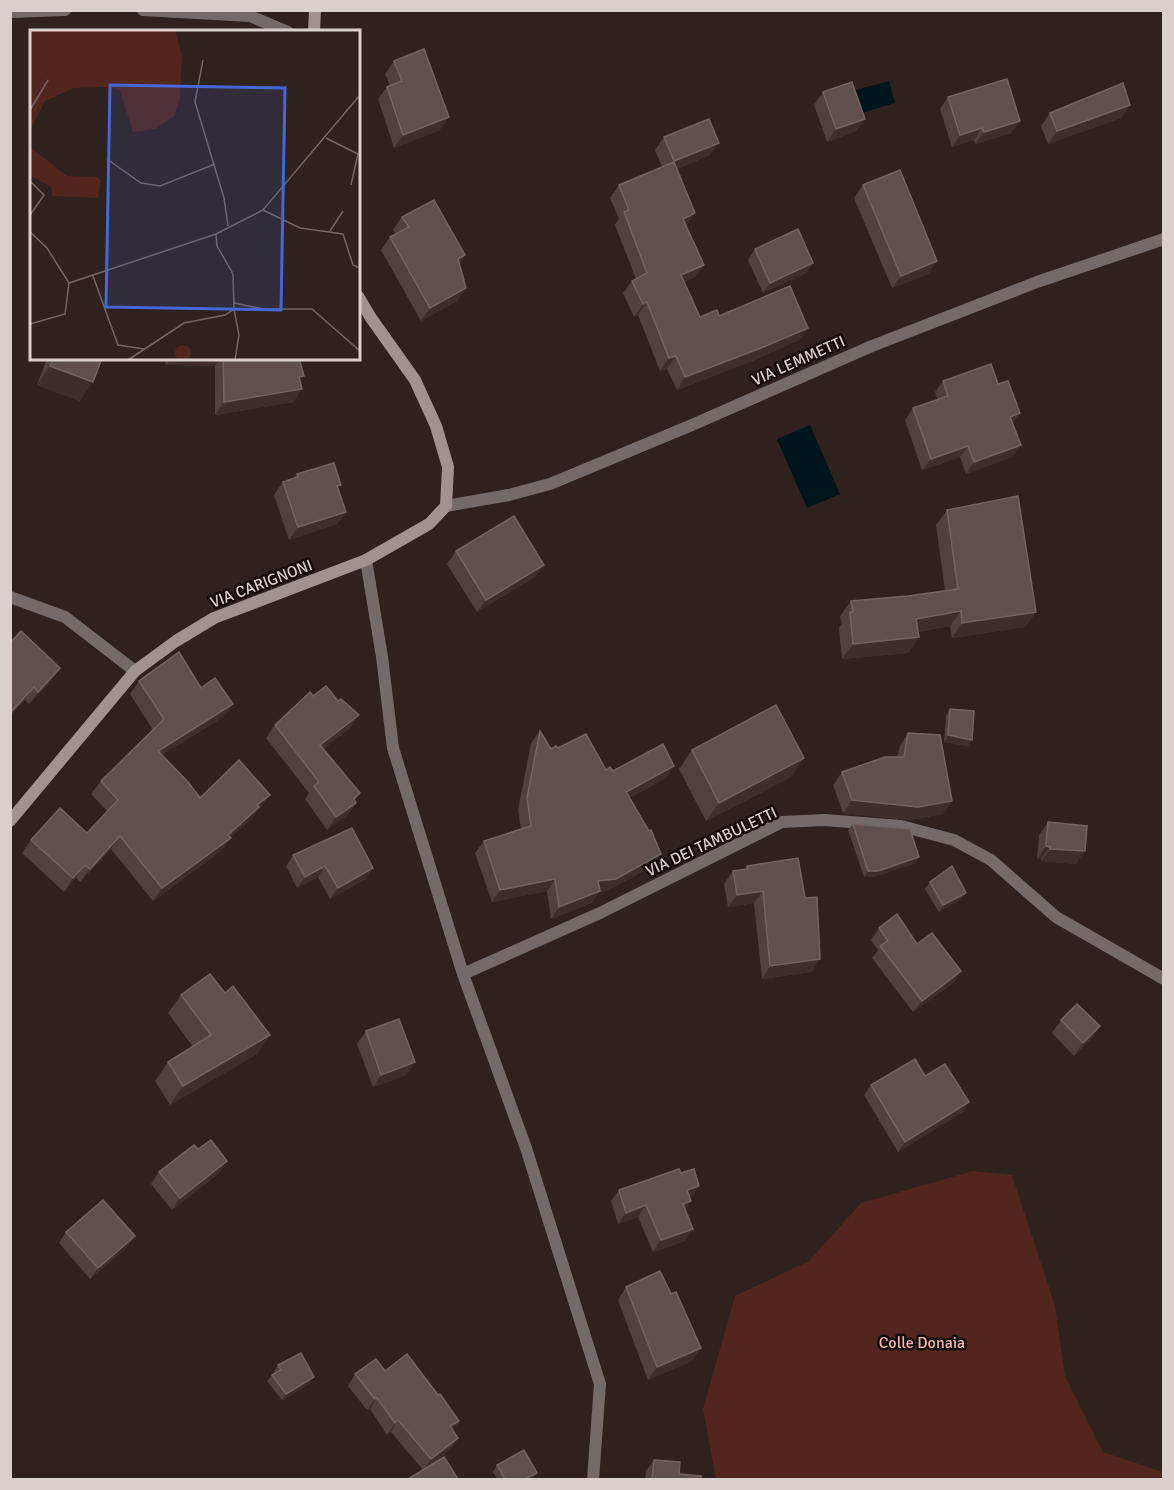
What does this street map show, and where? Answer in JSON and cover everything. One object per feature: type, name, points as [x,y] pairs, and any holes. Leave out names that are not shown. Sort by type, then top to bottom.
[{"type":"street","points":[[10,12],[65,10]]},
{"type":"street","points":[[142,10],[250,16],[283,30]]},
{"type":"street","points":[[314,30],[315,10]]},
{"type":"street","name":"VIA LEMMETTI","points":[[446,506],[509,495],[550,484],[693,425],[872,346],[1037,282],[1164,239]]},
{"type":"street","points":[[360,299],[415,380],[436,426],[448,467],[446,506]]},
{"type":"street","name":"VIA CARIGNONI","points":[[10,821],[135,672],[176,641],[214,618],[366,560],[429,524],[446,506]]},
{"type":"street","points":[[366,560],[382,657],[393,748],[463,974],[526,1148],[600,1384],[593,1479]]},
{"type":"street","points":[[10,597],[65,617],[135,672]]},
{"type":"street","name":"VIA DEI TAMBULETTI","points":[[463,974],[600,913],[782,822],[824,820],[901,826],[954,840],[991,860],[1056,916],[1164,979]]},
{"type":"green space","name":"Colle Donaia","points":[[973,1171],[1012,1175],[1055,1306],[1065,1376],[1103,1452],[1163,1472],[1163,1479],[716,1479],[703,1409],[735,1296],[809,1261],[861,1203]]},
{"type":"water","points":[[889,81],[895,103],[858,114],[852,91]]},
{"type":"water","points":[[810,425],[840,494],[807,508],[777,439]]},
{"type":"building","points":[[424,49],[449,117],[403,135],[387,87],[402,81],[394,61]]},
{"type":"building","points":[[1007,79],[1020,121],[984,132],[982,128],[960,135],[948,97]]},
{"type":"building","points":[[852,82],[865,119],[836,129],[823,92]]},
{"type":"building","points":[[1123,83],[1130,105],[1057,131],[1050,113]]},
{"type":"building","points":[[709,119],[719,143],[674,161],[664,137]]},
{"type":"building","points":[[674,162],[695,213],[683,219],[704,265],[681,275],[700,317],[717,310],[719,316],[790,286],[808,328],[685,377],[676,356],[669,358],[647,302],[643,304],[632,281],[647,273],[624,212],[629,210],[619,185]]},
{"type":"building","points":[[900,170],[937,261],[901,276],[863,185]]},
{"type":"building","points":[[434,200],[465,255],[458,259],[466,288],[430,308],[390,237],[409,227],[402,217]]},
{"type":"building","points":[[798,229],[813,263],[770,283],[755,249]]},
{"type":"building","points":[[52,360],[101,360],[93,382],[50,366]]},
{"type":"building","points":[[223,360],[300,360],[304,376],[299,377],[302,389],[224,402]]},
{"type":"building","points":[[991,364],[998,384],[1008,381],[1020,413],[1010,417],[1021,445],[974,462],[968,446],[931,459],[913,408],[948,396],[943,381]]},
{"type":"building","points":[[334,463],[341,485],[337,486],[346,512],[298,527],[283,482],[298,477],[297,474]]},
{"type":"building","points":[[1018,496],[1036,612],[962,623],[961,611],[916,619],[919,637],[853,644],[851,601],[958,589],[947,510]]},
{"type":"building","points":[[514,516],[544,565],[486,600],[456,551]]},
{"type":"building","points":[[21,631],[60,668],[38,692],[34,687],[10,713],[10,643]]},
{"type":"building","points":[[179,652],[201,688],[215,678],[233,704],[158,751],[200,798],[239,760],[270,795],[228,835],[231,838],[162,888],[120,836],[90,869],[85,865],[73,878],[31,840],[60,808],[87,833],[118,800],[101,781],[164,719],[139,681]]},
{"type":"building","points":[[326,686],[338,701],[341,699],[359,715],[320,745],[360,793],[354,799],[356,803],[336,817],[314,786],[319,782],[275,725],[310,692],[313,696]]},
{"type":"building","points":[[776,705],[804,758],[719,803],[692,750]]},
{"type":"building","points":[[950,709],[974,711],[972,740],[948,735]]},
{"type":"building","points":[[540,731],[551,749],[556,746],[558,748],[586,734],[606,770],[610,767],[613,771],[663,744],[674,766],[626,792],[649,831],[651,830],[661,854],[616,879],[598,881],[600,891],[559,907],[555,879],[500,890],[484,841],[531,826],[527,798]]},
{"type":"building","points":[[908,733],[940,735],[952,801],[918,807],[852,800],[842,772],[885,757],[904,757]]},
{"type":"building","points":[[1048,822],[1087,826],[1085,851],[1050,849],[1046,846]]},
{"type":"building","points":[[853,824],[910,829],[919,857],[878,871],[868,871]]},
{"type":"building","points":[[352,828],[373,868],[338,888],[325,866],[305,877],[293,855]]},
{"type":"building","points":[[798,858],[805,898],[817,897],[820,959],[770,966],[763,891],[737,895],[733,871],[748,869],[747,866]]},
{"type":"building","points":[[952,866],[966,893],[943,905],[930,882]]},
{"type":"building","points":[[897,914],[917,944],[932,933],[961,971],[922,1001],[880,946],[888,941],[879,928]]},
{"type":"building","points":[[210,974],[225,993],[233,986],[270,1035],[183,1086],[168,1062],[211,1035],[181,995]]},
{"type":"building","points":[[1077,1004],[1100,1026],[1083,1043],[1061,1020]]},
{"type":"building","points":[[399,1019],[415,1062],[381,1075],[366,1031]]},
{"type":"building","points":[[915,1059],[925,1076],[945,1064],[969,1102],[905,1142],[871,1085]]},
{"type":"building","points":[[211,1140],[227,1161],[180,1198],[159,1172],[194,1145],[198,1149]]},
{"type":"building","points":[[679,1169],[681,1173],[694,1169],[699,1186],[687,1190],[691,1201],[683,1204],[693,1229],[661,1240],[646,1205],[626,1213],[619,1190]]},
{"type":"building","points":[[103,1200],[135,1236],[98,1268],[66,1232]]},
{"type":"building","points":[[660,1271],[671,1294],[676,1292],[701,1348],[657,1367],[626,1287]]},
{"type":"building","points":[[301,1353],[314,1377],[286,1394],[272,1375],[281,1370],[278,1365]]},
{"type":"building","points":[[407,1354],[459,1421],[450,1426],[458,1438],[431,1459],[398,1420],[395,1423],[377,1398],[375,1399],[355,1374],[376,1359],[385,1371]]},
{"type":"building","points":[[524,1450],[537,1473],[525,1479],[505,1479],[497,1465]]},
{"type":"building","points":[[444,1457],[458,1479],[408,1479]]},
{"type":"building","points":[[654,1460],[680,1462],[679,1474],[701,1476],[701,1479],[652,1479]]}]
